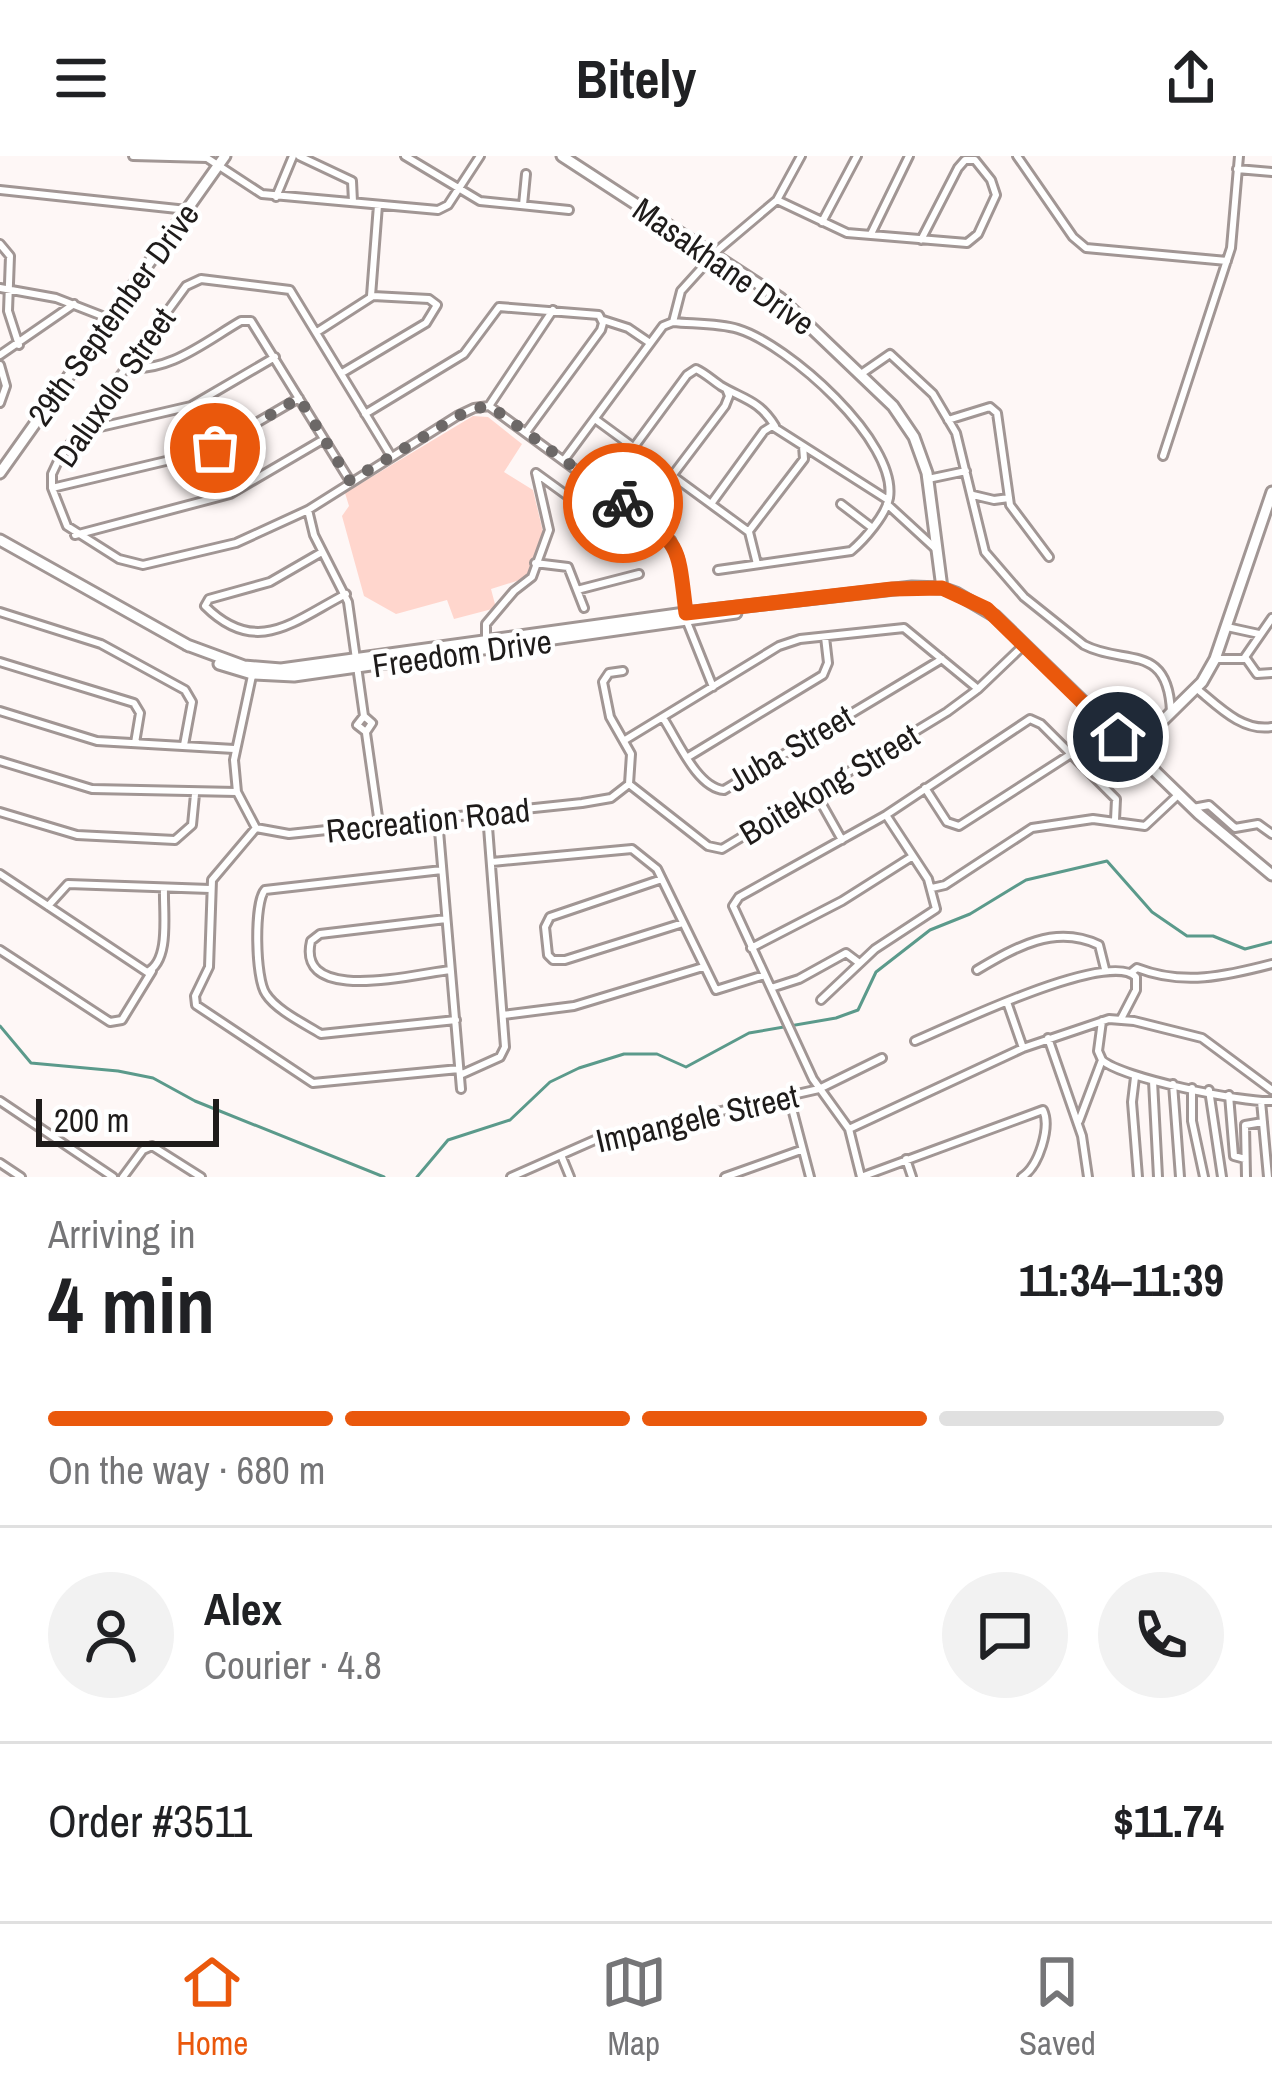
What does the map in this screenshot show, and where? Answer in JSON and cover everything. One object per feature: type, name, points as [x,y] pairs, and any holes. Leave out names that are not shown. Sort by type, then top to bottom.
[{"type":"street","points":[[133,156],[222,161],[249,188],[276,197],[438,210],[448,205],[479,156]]},
{"type":"street","points":[[276,197],[296,156],[352,181],[353,202]]},
{"type":"street","points":[[405,156],[419,160],[480,201],[569,210]]},
{"type":"street","name":"Masakhane Drive","points":[[562,156],[780,298],[862,374],[906,423],[928,479],[942,588]]},
{"type":"street","points":[[673,322],[681,291],[714,253],[777,200],[801,156]]},
{"type":"street","points":[[822,222],[857,156]]},
{"type":"street","points":[[871,234],[910,156]]},
{"type":"street","points":[[1017,156],[1073,238],[1086,248],[1227,261]]},
{"type":"street","points":[[1163,456],[1227,261],[1239,156]]},
{"type":"street","points":[[777,200],[842,231],[921,240],[967,243],[978,234],[996,193],[974,159],[964,160],[958,168],[921,240]]},
{"type":"street","name":"29th September Drive","points":[[0,473],[222,161]]},
{"type":"street","points":[[1238,170],[1272,172]]},
{"type":"street","points":[[523,205],[526,175]]},
{"type":"street","points":[[0,190],[187,210]]},
{"type":"street","points":[[370,296],[378,205]]},
{"type":"street","points":[[0,244],[9,253],[4,289],[20,345]]},
{"type":"street","points":[[0,268],[10,269]]},
{"type":"street","name":"Daluxolo Street","points":[[75,535],[62,518],[52,488],[55,466],[186,286],[196,280],[286,288],[294,294],[391,456]]},
{"type":"street","points":[[4,289],[74,304],[110,319]]},
{"type":"street","points":[[317,332],[370,296],[429,299],[437,307],[426,323],[340,373]]},
{"type":"street","points":[[0,403],[6,386],[0,360],[74,304]]},
{"type":"street","points":[[365,414],[464,354],[500,307],[596,314],[650,343]]},
{"type":"street","points":[[490,406],[554,310]]},
{"type":"street","points":[[125,367],[172,361],[248,320],[258,328],[350,481]]},
{"type":"street","points":[[526,431],[601,330],[603,320]]},
{"type":"street","points":[[564,460],[665,325],[737,328],[797,364],[868,438],[885,473],[888,502],[848,552],[718,569]]},
{"type":"street","points":[[862,374],[892,354],[933,394],[967,472],[980,538],[997,569],[1084,645],[1094,651],[1134,656],[1152,666],[1169,690],[1171,714]]},
{"type":"street","points":[[80,432],[191,406],[275,358]]},
{"type":"street","points":[[633,448],[692,371],[700,370],[726,390],[737,391],[775,426],[888,502],[938,551]]},
{"type":"street","points":[[672,476],[728,401],[726,390]]},
{"type":"street","points":[[52,488],[208,451],[299,398]]},
{"type":"street","points":[[75,535],[119,560],[143,565],[236,543],[308,510],[470,409],[490,406],[674,543],[686,618],[713,687]]},
{"type":"street","points":[[948,420],[990,407],[997,412],[1014,514],[1049,557]]},
{"type":"street","points":[[595,419],[749,532],[757,564]]},
{"type":"street","points":[[710,504],[764,431],[775,426]]},
{"type":"street","points":[[75,535],[230,494],[324,439]]},
{"type":"street","points":[[749,532],[804,459],[803,446]]},
{"type":"street","points":[[928,479],[967,472]]},
{"type":"street","points":[[486,643],[484,627],[514,591],[531,579],[549,530],[535,474],[598,518]]},
{"type":"street","points":[[588,510],[603,488]]},
{"type":"street","points":[[1132,751],[1196,688],[1215,659],[1272,492]]},
{"type":"street","points":[[973,495],[1009,498]]},
{"type":"street","points":[[841,504],[872,526]]},
{"type":"street","points":[[308,510],[322,552],[346,595],[364,716],[373,723],[366,732],[379,824]]},
{"type":"street","name":"Freedom Drive","points":[[0,540],[221,664],[253,670],[357,663],[892,589],[942,588]]},
{"type":"street","points":[[322,552],[270,582],[209,598],[205,607],[246,630],[270,633],[346,595]]},
{"type":"street","points":[[535,563],[566,567],[584,608]]},
{"type":"street","points":[[578,590],[639,574]]},
{"type":"street","points":[[942,588],[987,609],[1178,795],[1272,875]]},
{"type":"street","points":[[0,612],[101,644],[188,692],[192,702],[184,745]]},
{"type":"street","name":"Freedom Drive","points":[[357,663],[686,618]]},
{"type":"street","points":[[1245,659],[1272,618]]},
{"type":"street","points":[[1227,627],[1259,634]]},
{"type":"street","points":[[625,740],[784,644],[825,637],[904,628],[978,689]]},
{"type":"street","points":[[688,758],[823,675],[829,663],[825,637]]},
{"type":"street","name":"Boitekong Street","points":[[629,784],[714,850],[725,848],[978,689],[1024,645]]},
{"type":"street","name":"Juba Street","points":[[663,718],[712,788],[728,789],[942,659]]},
{"type":"street","points":[[1215,659],[1245,659]]},
{"type":"street","points":[[1245,659],[1257,674],[1272,673]]},
{"type":"street","points":[[0,662],[134,703],[140,712],[135,743]]},
{"type":"street","points":[[253,670],[234,749],[237,792],[256,827],[215,873],[210,889],[209,968],[194,999],[204,1012],[314,1083],[460,1072],[503,1055],[487,814]]},
{"type":"street","points":[[623,671],[609,673],[603,682],[610,717],[632,759],[629,784]]},
{"type":"street","points":[[1196,688],[1244,724],[1272,728]]},
{"type":"street","points":[[0,711],[84,738],[234,749]]},
{"type":"street","points":[[1026,1176],[1047,1122],[1045,1110],[861,1177],[849,1129],[819,1089],[733,911],[735,900],[886,815],[1030,719],[1041,724],[1116,799],[1115,820]]},
{"type":"street","points":[[925,788],[950,824],[959,826],[1071,754]]},
{"type":"street","points":[[0,761],[92,788],[237,792]]},
{"type":"street","name":"Recreation Road","points":[[256,827],[289,835],[487,814],[602,800],[629,784]]},
{"type":"street","points":[[814,792],[842,840]]},
{"type":"street","points":[[0,812],[77,835],[170,840],[190,830],[195,794]]},
{"type":"street","points":[[932,888],[941,887],[1026,830],[1062,820],[1115,820],[1144,826],[1178,795]]},
{"type":"street","points":[[1192,808],[1208,804],[1235,828],[1258,824],[1272,834]]},
{"type":"street","points":[[821,1000],[882,944],[934,911],[928,879],[886,815]]},
{"type":"street","points":[[438,819],[461,1089]]},
{"type":"street","points":[[492,862],[632,849],[656,867],[719,991],[764,975]]},
{"type":"street","points":[[751,948],[842,901],[913,856]]},
{"type":"street","points":[[442,870],[265,890],[258,900],[260,974],[267,996],[322,1034],[456,1020]]},
{"type":"street","points":[[0,874],[152,971]]},
{"type":"street","points":[[662,880],[550,917],[545,927],[548,955],[565,960],[684,923]]},
{"type":"street","points":[[48,906],[68,884],[210,889]]},
{"type":"street","points":[[0,950],[110,1022],[122,1020],[162,951],[164,888]]},
{"type":"street","points":[[446,919],[316,935],[308,958],[316,973],[340,982],[450,970]]},
{"type":"street","points":[[977,970],[1053,935],[1099,945],[1105,969]]},
{"type":"street","points":[[771,988],[799,979],[846,953],[859,964]]},
{"type":"street","points":[[914,1041],[1007,1002],[1105,969],[1132,972],[1137,968],[1156,975],[1209,980],[1272,964]]},
{"type":"street","points":[[503,1015],[574,1006],[705,967]]},
{"type":"street","points":[[1121,1019],[1137,986],[1132,972]]},
{"type":"street","points":[[1007,1002],[1023,1048]]},
{"type":"street","points":[[849,1129],[1023,1048],[1121,1019],[1211,1042],[1272,1090]]},
{"type":"street","points":[[1078,1124],[1102,1060],[1102,1021]]},
{"type":"street","points":[[1048,1039],[1078,1124],[1088,1177]]},
{"type":"street","name":"Impangele Street","points":[[511,1177],[616,1133],[819,1089],[882,1058]]},
{"type":"street","points":[[1102,1060],[1135,1077],[1272,1101]]},
{"type":"street","points":[[1135,1077],[1138,1177]]},
{"type":"street","points":[[1154,1081],[1158,1177]]},
{"type":"street","points":[[1173,1084],[1180,1177]]},
{"type":"street","points":[[1192,1088],[1192,1121],[1204,1177]]},
{"type":"street","points":[[1209,1090],[1222,1177]]},
{"type":"street","points":[[1229,1095],[1234,1156],[1245,1159]]},
{"type":"street","points":[[789,1097],[810,1177]]},
{"type":"street","points":[[0,1101],[113,1177]]},
{"type":"street","points":[[1261,1101],[1268,1177]]},
{"type":"street","points":[[1246,1177],[1245,1124],[1263,1122]]},
{"type":"street","points":[[123,1177],[143,1150],[152,1146],[201,1177]]},
{"type":"street","points":[[725,1177],[802,1150]]},
{"type":"street","points":[[561,1155],[570,1177]]},
{"type":"street","points":[[907,1160],[912,1177]]},
{"type":"street","points":[[0,1162],[21,1177]]},
{"type":"shaded area","points":[[473,416],[488,417],[522,444],[504,472],[533,490],[544,536],[526,578],[491,589],[496,608],[454,619],[447,600],[396,614],[364,596],[342,516],[349,506],[345,493]]},
{"type":"waterway","points":[[417,1177],[448,1140],[510,1120],[550,1082],[579,1068],[624,1054],[657,1054],[686,1067],[749,1033],[858,1010],[876,972],[930,930],[970,914],[1026,880],[1107,861],[1152,912],[1187,936],[1213,936],[1245,949],[1272,942]]},
{"type":"waterway","points":[[0,1026],[31,1063],[153,1078],[195,1101],[384,1177]]},
{"type":"way so far","points":[[215,448],[299,398],[350,481],[470,409],[490,406],[623,503]]},
{"type":"route","points":[[623,503],[676,548],[686,613],[892,589],[942,588],[987,609],[1118,737]]}]
